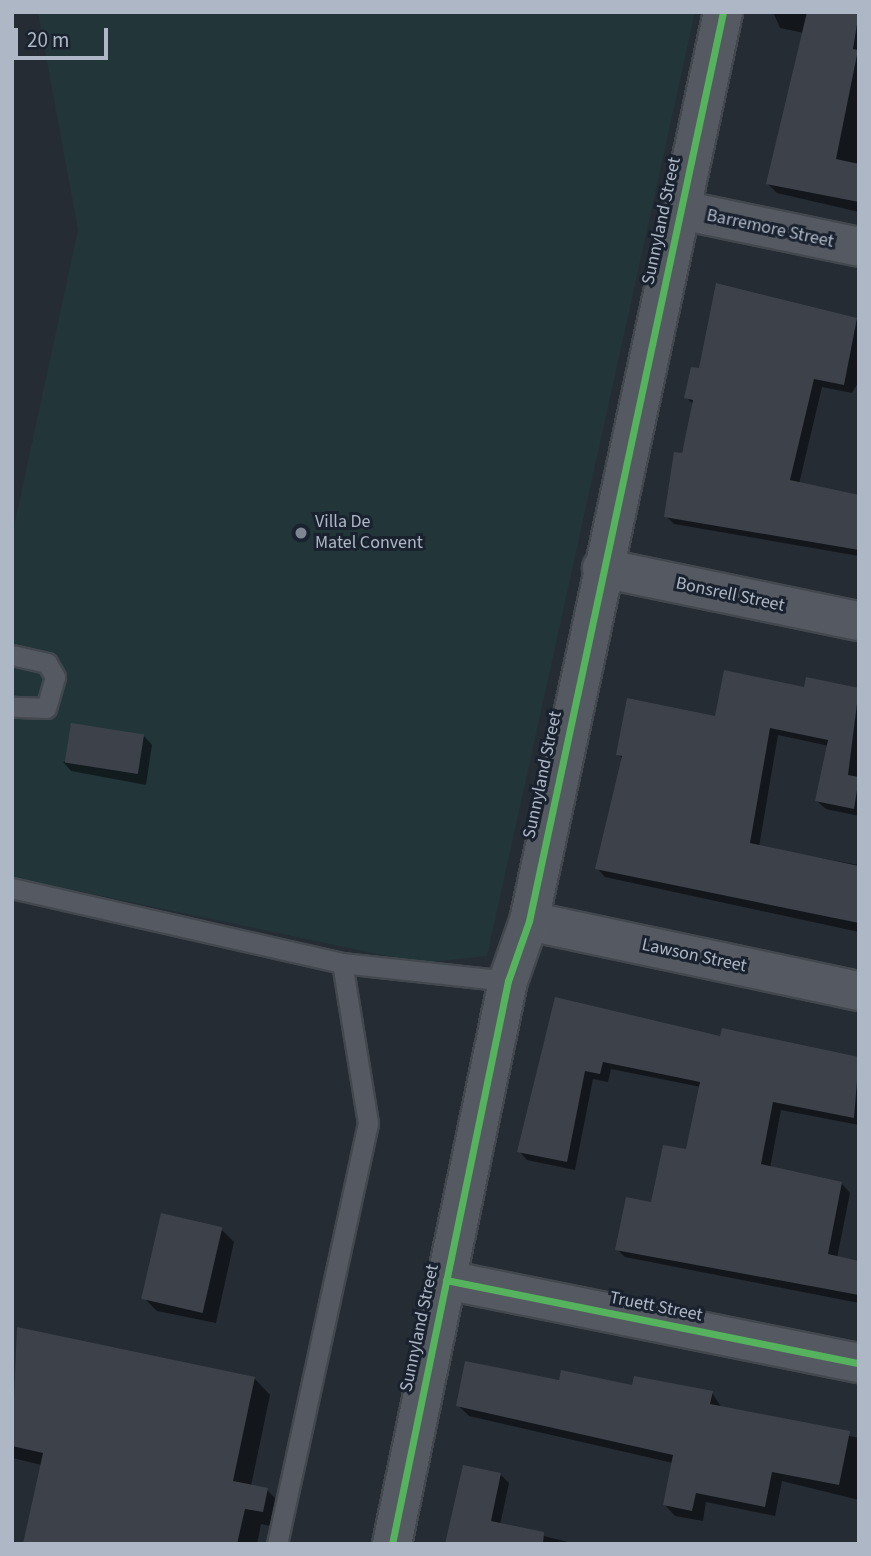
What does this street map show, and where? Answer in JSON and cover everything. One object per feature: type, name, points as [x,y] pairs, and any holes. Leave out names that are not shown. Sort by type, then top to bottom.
[{"type":"street","name":"Sunnyland Street","points":[[392,1544],[508,981],[529,921],[602,568],[723,12]]},
{"type":"street","name":"Barremore Street","points":[[681,210],[859,247]]},
{"type":"street","name":"Bonsrell Street","points":[[602,568],[859,621]]},
{"type":"street","name":"Lawson Street","points":[[529,921],[859,991]]},
{"type":"street","name":"Truett Street","points":[[446,1280],[859,1363]]},
{"type":"lane","points":[[12,655],[47,663],[55,677],[46,708],[12,707]]},
{"type":"lane","points":[[12,888],[342,963],[508,981]]},
{"type":"lane","points":[[276,1544],[368,1123],[342,963]]},
{"type":"green space","name":"Villa De Matel Convent","points":[[38,12],[695,12],[487,956],[421,963],[12,877],[12,536],[78,230]]},
{"type":"building","points":[[807,12],[859,12],[853,49],[858,50],[836,159],[859,164],[859,202],[766,184]]},
{"type":"building","points":[[716,283],[857,318],[844,385],[814,379],[790,480],[859,495],[859,550],[664,517],[674,452],[682,453],[693,400],[684,398],[691,367],[699,368]]},
{"type":"building","points":[[724,670],[804,687],[806,677],[859,688],[848,775],[859,777],[854,809],[815,801],[828,740],[770,728],[750,843],[859,866],[859,923],[595,869],[622,756],[616,755],[627,698],[715,716]]},
{"type":"building","points":[[71,723],[144,735],[138,774],[65,763]]},
{"type":"building","points":[[555,997],[720,1036],[722,1028],[859,1057],[854,1118],[773,1102],[761,1164],[842,1182],[828,1254],[859,1261],[859,1295],[615,1250],[626,1197],[651,1202],[663,1145],[686,1149],[700,1082],[603,1062],[600,1074],[585,1071],[567,1162],[517,1152]]},
{"type":"building","points":[[161,1213],[222,1227],[203,1313],[141,1299]]},
{"type":"building","points":[[17,1327],[255,1377],[233,1481],[268,1488],[263,1512],[245,1509],[237,1544],[23,1544],[43,1453],[12,1446]]},
{"type":"building","points":[[465,1361],[559,1380],[561,1370],[632,1385],[634,1376],[713,1391],[710,1404],[850,1431],[839,1485],[772,1472],[765,1507],[696,1493],[692,1511],[663,1505],[673,1455],[456,1406]]},
{"type":"building","points":[[463,1465],[501,1473],[491,1521],[544,1532],[543,1544],[445,1544]]},
{"type":"cycle path","points":[[392,1544],[508,981],[529,921],[723,12]]},
{"type":"cycle path","points":[[446,1280],[859,1363]]},
{"type":"place","name":"Villa De Matel Convent","points":[[301,533]]}]
